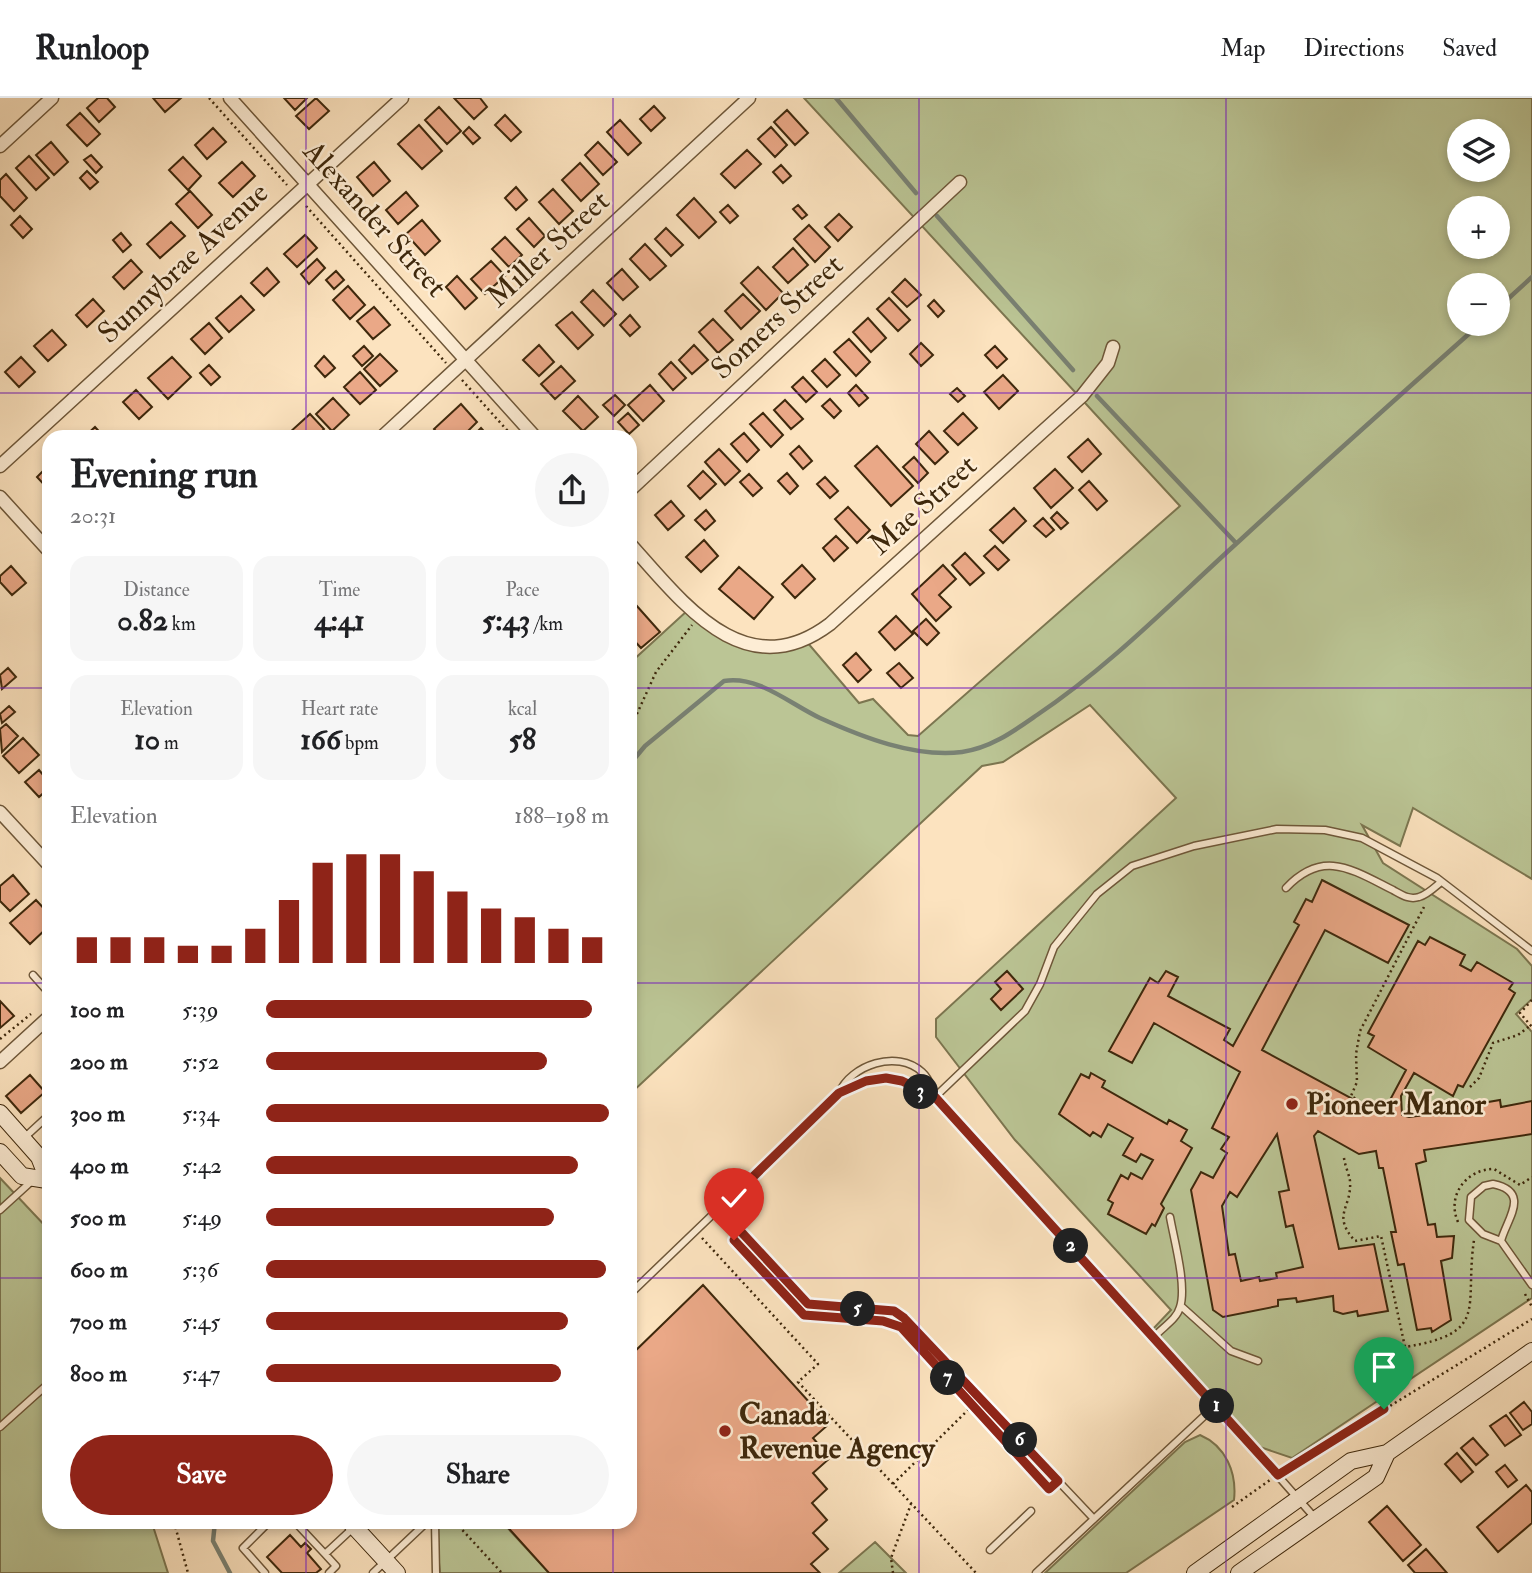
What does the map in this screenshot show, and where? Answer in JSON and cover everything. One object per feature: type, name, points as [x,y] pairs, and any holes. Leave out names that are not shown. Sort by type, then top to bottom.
[{"type":"main road","points":[[0,1113],[39,1157],[42,1171]]},
{"type":"main road","points":[[0,1152],[22,1177],[42,1180]]},
{"type":"main road","points":[[1195,1573],[1352,1461],[1387,1453],[1532,1351]]},
{"type":"main road","points":[[1239,1573],[1376,1477],[1387,1453]]},
{"type":"main road","points":[[356,1529],[391,1567]]},
{"type":"street","points":[[0,146],[52,98]]},
{"type":"street","name":"Alexander Street","points":[[230,98],[529,430]]},
{"type":"street","name":"Sunnybrae Avenue","points":[[0,466],[402,98]]},
{"type":"street","name":"Miller Street","points":[[391,430],[749,98]]},
{"type":"street","name":"Somers Street","points":[[637,484],[960,182]]},
{"type":"street","name":"Mae Street","points":[[699,617],[736,641],[758,646],[789,646],[815,636],[1082,396],[1108,363],[1113,347]]},
{"type":"street","points":[[0,497],[42,543]]},
{"type":"street","points":[[637,551],[699,617]]},
{"type":"street","points":[[0,812],[42,857]]},
{"type":"street","points":[[0,1062],[42,1023]]},
{"type":"lane","points":[[935,1097],[1025,1011],[1040,984],[1054,947],[1066,929],[1107,885],[1132,866],[1194,846],[1277,829],[1325,830],[1362,838],[1386,848],[1441,882],[1532,951]]},
{"type":"lane","points":[[1286,888],[1300,873],[1314,866],[1331,864],[1356,872],[1408,898],[1424,896],[1441,882]]},
{"type":"lane","points":[[33,975],[42,985]]},
{"type":"lane","points":[[839,1093],[845,1080],[856,1071],[872,1064],[892,1062],[919,1069],[930,1080],[935,1097]]},
{"type":"lane","points":[[637,1287],[839,1093],[866,1081],[886,1078],[902,1081],[935,1097],[1154,1336],[1315,1518]]},
{"type":"lane","points":[[23,1139],[42,1121]]},
{"type":"lane","points":[[0,1210],[42,1181]]},
{"type":"lane","points":[[1501,1241],[1515,1213],[1515,1203],[1510,1192],[1493,1184],[1484,1186],[1471,1197],[1469,1220],[1483,1234],[1501,1241],[1532,1285]]},
{"type":"lane","points":[[720,1209],[808,1304],[894,1311],[904,1318],[1094,1519]]},
{"type":"lane","points":[[1154,1336],[1175,1317],[1181,1306],[1182,1292],[1170,1217]]},
{"type":"lane","points":[[1181,1306],[1231,1351],[1258,1361]]},
{"type":"lane","points":[[0,1427],[42,1389]]},
{"type":"lane","points":[[1036,1573],[1216,1405]]},
{"type":"lane","points":[[990,1550],[1031,1511]]},
{"type":"lane","points":[[262,1529],[243,1548],[265,1573]]},
{"type":"lane","points":[[302,1529],[342,1573]]},
{"type":"lane","points":[[325,1554],[348,1529]]},
{"type":"lane","points":[[373,1573],[391,1567],[422,1529]]},
{"type":"lane","points":[[435,1529],[436,1573]]},
{"type":"lane","points":[[329,1573],[336,1566]]},
{"type":"path","points":[[209,98],[507,430]]},
{"type":"path","points":[[637,714],[656,672],[699,617]]},
{"type":"path","points":[[1379,1111],[1351,1096],[1357,1082],[1356,1054],[1360,1031],[1420,917]]},
{"type":"path","points":[[1470,1087],[1479,1078],[1493,1043],[1518,1035],[1531,1026],[1520,1013],[1532,1000]]},
{"type":"path","points":[[0,1039],[36,1010]]},
{"type":"path","points":[[1344,1158],[1350,1182],[1342,1214],[1344,1228],[1355,1241],[1381,1236],[1405,1346],[1453,1336],[1468,1318],[1474,1240]]},
{"type":"path","points":[[1460,1226],[1455,1216],[1455,1197],[1462,1184],[1475,1172],[1494,1169],[1520,1185],[1532,1177]]},
{"type":"path","points":[[696,1231],[818,1364],[798,1382],[976,1573]]},
{"type":"path","points":[[1467,1235],[1480,1242]]},
{"type":"path","points":[[1520,1286],[1532,1307]]},
{"type":"path","points":[[796,1308],[814,1318],[869,1320]]},
{"type":"path","points":[[1232,1507],[1278,1475],[1532,1318]]},
{"type":"path","points":[[892,1485],[973,1405]]},
{"type":"path","points":[[1032,1470],[1049,1489],[1058,1481]]},
{"type":"path","points":[[893,1573],[891,1558],[911,1504]]},
{"type":"path","points":[[176,1529],[188,1573]]},
{"type":"path","points":[[461,1529],[502,1573]]},
{"type":"green space","points":[[804,98],[1532,98],[1532,879],[1413,808],[1400,846],[1362,825],[1383,863],[1517,949],[1532,966],[1532,999],[1516,1014],[1532,1032],[1532,1298],[1292,1458],[1251,1444],[1151,1331],[1171,1310],[1015,1140],[936,1037],[936,1019],[1176,798],[1090,705],[1003,762],[982,766],[637,1087],[637,657],[688,610],[736,643],[807,642],[859,703],[873,699],[908,735],[918,736],[1180,506]]},
{"type":"green space","points":[[0,1178],[42,1223],[42,1529],[154,1529],[168,1573],[0,1573]]},
{"type":"green space","points":[[1200,1435],[1217,1446],[1228,1462],[1234,1480],[1234,1500],[1126,1573],[1045,1573],[1185,1442]]},
{"type":"green space","points":[[436,1529],[509,1529],[549,1573],[440,1573]]},
{"type":"green space","points":[[875,1542],[906,1573],[839,1573]]},
{"type":"building","points":[[98,98],[107,98],[115,107],[99,122],[87,108]]},
{"type":"building","points":[[153,98],[181,98],[165,112]]},
{"type":"building","points":[[284,98],[307,98],[295,110]]},
{"type":"building","points":[[316,98],[329,111],[309,129],[296,116]]},
{"type":"building","points":[[454,98],[480,98],[487,107],[474,119]]},
{"type":"building","points":[[654,106],[665,118],[651,131],[640,119]]},
{"type":"building","points":[[439,107],[461,131],[447,144],[425,120]]},
{"type":"building","points":[[787,110],[808,133],[795,145],[774,122]]},
{"type":"building","points":[[80,113],[100,134],[87,146],[67,125]]},
{"type":"building","points":[[505,115],[521,132],[511,141],[495,125]]},
{"type":"building","points":[[620,120],[641,143],[628,155],[607,132]]},
{"type":"building","points":[[419,125],[442,151],[422,169],[398,144]]},
{"type":"building","points":[[469,127],[480,138],[473,144],[463,133]]},
{"type":"building","points":[[771,127],[787,145],[775,157],[758,139]]},
{"type":"building","points":[[213,128],[226,142],[207,159],[195,145]]},
{"type":"building","points":[[51,142],[68,162],[54,175],[36,155]]},
{"type":"building","points":[[598,142],[617,162],[603,175],[585,155]]},
{"type":"building","points":[[747,150],[761,164],[735,188],[721,174]]},
{"type":"building","points":[[91,155],[102,167],[96,173],[84,160]]},
{"type":"building","points":[[29,156],[49,178],[36,190],[16,168]]},
{"type":"building","points":[[183,157],[201,176],[188,190],[169,170]]},
{"type":"building","points":[[242,162],[255,176],[233,197],[219,183]]},
{"type":"building","points":[[374,162],[390,181],[373,196],[357,177]]},
{"type":"building","points":[[580,163],[599,184],[581,201],[562,180]]},
{"type":"building","points":[[781,165],[791,176],[783,183],[773,172]]},
{"type":"building","points":[[87,171],[98,182],[90,189],[80,178]]},
{"type":"building","points":[[6,174],[27,198],[14,211],[0,196],[0,180]]},
{"type":"building","points":[[516,187],[527,200],[516,210],[505,198]]},
{"type":"building","points":[[553,189],[573,211],[559,224],[539,202]]},
{"type":"building","points":[[190,191],[212,215],[198,228],[176,204]]},
{"type":"building","points":[[406,192],[418,206],[398,224],[386,210]]},
{"type":"building","points":[[694,198],[716,222],[699,238],[677,215]]},
{"type":"building","points":[[728,205],[738,216],[730,223],[720,212]]},
{"type":"building","points":[[798,205],[807,215],[802,219],[793,209]]},
{"type":"building","points":[[839,214],[852,227],[838,241],[825,227]]},
{"type":"building","points":[[20,216],[32,229],[23,238],[11,225]]},
{"type":"building","points":[[529,218],[545,236],[534,247],[517,229]]},
{"type":"building","points":[[422,220],[440,241],[425,255],[406,234]]},
{"type":"building","points":[[171,222],[185,236],[160,258],[147,244]]},
{"type":"building","points":[[809,225],[830,247],[815,262],[794,239]]},
{"type":"building","points":[[666,228],[683,245],[671,256],[655,239]]},
{"type":"building","points":[[121,233],[131,245],[123,252],[113,240]]},
{"type":"building","points":[[305,235],[317,248],[297,267],[284,254]]},
{"type":"building","points":[[505,237],[522,255],[509,267],[492,249]]},
{"type":"building","points":[[645,244],[666,266],[650,280],[630,259]]},
{"type":"building","points":[[793,248],[808,265],[788,283],[773,267]]},
{"type":"building","points":[[317,259],[325,268],[309,284],[301,274]]},
{"type":"building","points":[[131,260],[142,272],[124,289],[113,277]]},
{"type":"building","points":[[491,261],[505,276],[485,294],[471,279]]},
{"type":"building","points":[[758,267],[783,293],[766,310],[741,283]]},
{"type":"building","points":[[267,268],[279,282],[264,296],[251,283]]},
{"type":"building","points":[[622,269],[638,287],[623,300],[607,283]]},
{"type":"building","points":[[336,271],[344,280],[334,289],[326,280]]},
{"type":"building","points":[[457,276],[477,298],[465,309],[446,287]]},
{"type":"building","points":[[905,279],[921,295],[907,307],[892,292]]},
{"type":"building","points":[[348,286],[365,305],[350,319],[333,300]]},
{"type":"building","points":[[593,290],[616,314],[604,326],[581,302]]},
{"type":"building","points":[[743,294],[760,311],[741,329],[725,311]]},
{"type":"building","points":[[241,296],[254,310],[229,332],[216,318]]},
{"type":"building","points":[[889,298],[910,320],[898,331],[877,309]]},
{"type":"building","points":[[93,299],[104,311],[87,327],[76,315]]},
{"type":"building","points":[[934,300],[944,311],[938,317],[928,306]]},
{"type":"building","points":[[374,307],[390,325],[373,339],[357,321]]},
{"type":"building","points":[[572,312],[593,335],[578,349],[556,325]]},
{"type":"building","points":[[630,315],[640,327],[630,336],[620,325]]},
{"type":"building","points":[[868,318],[886,338],[871,352],[853,332]]},
{"type":"building","points":[[713,319],[733,340],[718,353],[699,332]]},
{"type":"building","points":[[209,323],[222,338],[205,354],[191,339]]},
{"type":"building","points":[[52,330],[66,345],[48,361],[34,346]]},
{"type":"building","points":[[849,339],[870,362],[856,376],[834,352]]},
{"type":"building","points":[[921,343],[933,355],[921,366],[910,354]]},
{"type":"building","points":[[539,345],[554,362],[539,376],[523,360]]},
{"type":"building","points":[[694,345],[708,360],[692,374],[679,360]]},
{"type":"building","points":[[364,346],[373,356],[362,366],[353,356]]},
{"type":"building","points":[[995,346],[1007,359],[997,368],[985,355]]},
{"type":"building","points":[[380,354],[397,371],[380,386],[364,369]]},
{"type":"building","points":[[324,356],[335,368],[325,377],[315,366]]},
{"type":"building","points":[[21,357],[35,372],[19,387],[5,372]]},
{"type":"building","points":[[172,357],[191,377],[168,399],[148,378]]},
{"type":"building","points":[[825,359],[840,375],[827,387],[812,371]]},
{"type":"building","points":[[671,362],[686,378],[673,390],[659,374]]},
{"type":"building","points":[[209,365],[220,377],[211,385],[200,373]]},
{"type":"building","points":[[561,366],[575,381],[555,399],[541,384]]},
{"type":"building","points":[[360,372],[376,390],[360,404],[344,387]]},
{"type":"building","points":[[1003,375],[1018,391],[999,409],[984,392]]},
{"type":"building","points":[[803,377],[817,392],[806,402],[792,387]]},
{"type":"building","points":[[650,385],[664,401],[643,421],[628,405]]},
{"type":"building","points":[[856,385],[868,398],[859,406],[848,393]]},
{"type":"building","points":[[957,388],[965,396],[958,402],[950,394]]},
{"type":"building","points":[[136,390],[152,407],[139,419],[123,402]]},
{"type":"building","points":[[615,395],[625,405],[614,416],[603,405]]},
{"type":"building","points":[[578,396],[598,417],[582,430],[563,411]]},
{"type":"building","points":[[333,398],[349,415],[331,430],[316,414]]},
{"type":"building","points":[[830,399],[841,411],[834,418],[822,406]]},
{"type":"building","points":[[785,400],[803,419],[791,429],[774,410]]},
{"type":"building","points":[[461,404],[477,422],[469,430],[434,429]]},
{"type":"building","points":[[628,413],[639,425],[633,430],[625,430],[618,422]]},
{"type":"building","points":[[763,413],[783,435],[771,447],[750,424]]},
{"type":"building","points":[[963,413],[977,428],[958,445],[944,431]]},
{"type":"building","points":[[310,414],[324,429],[323,430],[292,430]]},
{"type":"building","points":[[929,431],[948,452],[935,464],[916,444]]},
{"type":"building","points":[[744,433],[759,450],[747,462],[731,444]]},
{"type":"building","points":[[1088,439],[1101,454],[1082,472],[1068,457]]},
{"type":"building","points":[[799,446],[812,461],[803,469],[790,454]]},
{"type":"building","points":[[877,446],[913,486],[891,506],[855,466]]},
{"type":"building","points":[[719,449],[740,471],[725,485],[705,462]]},
{"type":"building","points":[[914,457],[928,473],[918,483],[903,467]]},
{"type":"building","points":[[1055,469],[1073,488],[1051,508],[1034,488]]},
{"type":"building","points":[[703,471],[716,484],[700,499],[688,486]]},
{"type":"building","points":[[787,473],[798,486],[790,494],[778,481]]},
{"type":"building","points":[[749,474],[762,488],[753,496],[740,482]]},
{"type":"building","points":[[825,477],[838,491],[830,498],[817,484]]},
{"type":"building","points":[[1089,481],[1107,501],[1097,510],[1079,490]]},
{"type":"building","points":[[671,501],[684,516],[668,530],[655,515]]},
{"type":"building","points":[[848,507],[870,530],[857,543],[835,519]]},
{"type":"building","points":[[1014,508],[1026,521],[1003,543],[990,530]]},
{"type":"building","points":[[706,510],[715,521],[705,530],[695,520]]},
{"type":"building","points":[[1057,512],[1068,523],[1061,529],[1051,518]]},
{"type":"building","points":[[1043,518],[1054,530],[1046,537],[1034,526]]},
{"type":"building","points":[[836,536],[848,548],[834,561],[823,548]]},
{"type":"building","points":[[704,540],[718,556],[701,572],[686,557]]},
{"type":"building","points":[[995,546],[1009,560],[998,570],[984,556]]},
{"type":"building","points":[[965,553],[984,573],[970,585],[952,565]]},
{"type":"building","points":[[802,565],[815,579],[795,598],[782,584]]},
{"type":"building","points":[[943,565],[956,579],[939,595],[951,607],[936,621],[912,594]]},
{"type":"building","points":[[11,566],[26,583],[12,595],[0,582],[0,576]]},
{"type":"building","points":[[739,567],[773,597],[754,619],[719,589]]},
{"type":"building","points":[[637,606],[660,632],[641,648],[637,644]]},
{"type":"building","points":[[896,616],[913,634],[895,650],[879,632]]},
{"type":"building","points":[[926,619],[939,633],[927,645],[913,631]]},
{"type":"building","points":[[856,653],[871,670],[858,682],[843,665]]},
{"type":"building","points":[[899,663],[913,678],[901,688],[887,673]]},
{"type":"building","points":[[8,668],[16,677],[2,689],[0,675]]},
{"type":"building","points":[[9,706],[15,712],[2,723],[0,714]]},
{"type":"building","points":[[6,724],[18,736],[2,752],[0,729]]},
{"type":"building","points":[[23,738],[39,755],[19,773],[3,756]]},
{"type":"building","points":[[39,770],[42,774],[42,794],[39,797],[25,782]]},
{"type":"building","points":[[13,875],[29,894],[10,911],[0,901],[0,886]]},
{"type":"building","name":"Pioneer Manor","points":[[1322,880],[1409,925],[1388,963],[1325,930],[1262,1050],[1382,1115],[1406,1070],[1368,1047],[1374,1036],[1368,1033],[1418,941],[1425,945],[1430,937],[1465,955],[1460,965],[1471,971],[1477,962],[1513,983],[1509,989],[1515,993],[1463,1087],[1458,1085],[1453,1096],[1414,1073],[1401,1096],[1402,1115],[1409,1117],[1459,1111],[1459,1107],[1500,1100],[1501,1107],[1532,1101],[1532,1134],[1424,1150],[1426,1161],[1416,1164],[1428,1225],[1435,1224],[1437,1237],[1454,1236],[1452,1258],[1441,1261],[1451,1320],[1432,1332],[1431,1328],[1417,1330],[1404,1264],[1398,1265],[1391,1232],[1396,1232],[1383,1168],[1379,1168],[1376,1151],[1359,1154],[1318,1131],[1314,1136],[1339,1249],[1374,1244],[1388,1311],[1358,1316],[1357,1311],[1343,1314],[1334,1311],[1333,1296],[1297,1302],[1296,1298],[1278,1300],[1278,1306],[1223,1317],[1213,1310],[1191,1190],[1201,1172],[1213,1178],[1227,1153],[1221,1149],[1229,1137],[1212,1128],[1240,1072],[1154,1023],[1132,1063],[1109,1051],[1150,978],[1158,983],[1166,971],[1178,977],[1168,996],[1230,1029],[1224,1040],[1233,1046],[1299,925],[1294,922],[1306,899],[1312,902]],"holes":[[[1277,1134],[1289,1190],[1279,1192],[1286,1227],[1293,1225],[1303,1267],[1276,1273],[1277,1278],[1260,1281],[1259,1277],[1241,1281],[1235,1254],[1229,1255],[1222,1206],[1230,1192],[1237,1197]]]},
{"type":"building","points":[[36,900],[42,906],[42,933],[30,944],[10,923]]},
{"type":"building","points":[[1007,971],[1023,989],[1001,1010],[991,999],[1001,989],[995,982]]},
{"type":"building","points":[[0,1001],[14,1016],[0,1028]]},
{"type":"building","points":[[1091,1073],[1105,1081],[1102,1087],[1167,1124],[1169,1120],[1187,1130],[1181,1141],[1192,1148],[1161,1204],[1164,1208],[1155,1226],[1152,1224],[1146,1234],[1108,1214],[1113,1203],[1108,1200],[1121,1175],[1128,1179],[1131,1173],[1142,1179],[1153,1160],[1141,1154],[1136,1162],[1123,1155],[1133,1138],[1108,1124],[1101,1137],[1093,1132],[1090,1136],[1059,1114],[1081,1074],[1089,1078]]},
{"type":"building","points":[[30,1075],[42,1089],[42,1095],[21,1113],[6,1096]]},
{"type":"building","name":"Canada Revenue Agency","points":[[703,1285],[829,1424],[813,1438],[830,1458],[813,1473],[827,1489],[812,1503],[827,1520],[813,1533],[828,1549],[811,1564],[820,1573],[549,1573],[509,1529],[637,1529],[637,1349]]},
{"type":"building","points":[[1524,1402],[1532,1412],[1532,1424],[1523,1430],[1510,1413]]},
{"type":"building","points":[[1506,1415],[1521,1435],[1505,1446],[1490,1426]]},
{"type":"building","points":[[1473,1438],[1488,1455],[1476,1465],[1461,1448]]},
{"type":"building","points":[[1457,1453],[1473,1472],[1461,1482],[1445,1464]]},
{"type":"building","points":[[1505,1465],[1517,1480],[1508,1487],[1496,1472]]},
{"type":"building","points":[[1526,1485],[1532,1492],[1532,1523],[1498,1552],[1477,1527]]},
{"type":"building","points":[[1387,1506],[1421,1545],[1403,1561],[1369,1522]]},
{"type":"building","points":[[290,1535],[301,1547],[305,1543],[311,1549],[307,1553],[321,1569],[316,1573],[282,1573],[267,1557]]},
{"type":"building","points":[[1426,1549],[1447,1573],[1415,1573],[1408,1565]]},
{"type":"waterway","points":[[836,98],[916,193]]},
{"type":"waterway","points":[[937,216],[1073,370]]},
{"type":"waterway","points":[[1510,297],[1532,277]]},
{"type":"waterway","points":[[637,756],[724,681],[737,680],[761,686],[836,725],[907,749],[962,752],[983,747],[1002,738],[1064,696],[1115,655],[1467,336]]},
{"type":"waterway","points":[[1097,396],[1236,543]]},
{"type":"waterway","points":[[214,1529],[213,1541],[230,1573]]},
{"type":"place","name":"Pioneer Manor","points":[[1292,1104]]},
{"type":"place","name":"Canada Revenue Agency","points":[[725,1431]]},
{"type":"route","points":[[734,1240],[804,1315],[814,1318],[883,1321],[901,1327],[1049,1489],[1058,1481],[904,1318],[894,1311],[814,1307],[808,1304],[720,1209],[839,1093],[877,1078],[895,1079],[935,1097],[1278,1475],[1384,1409]]}]
